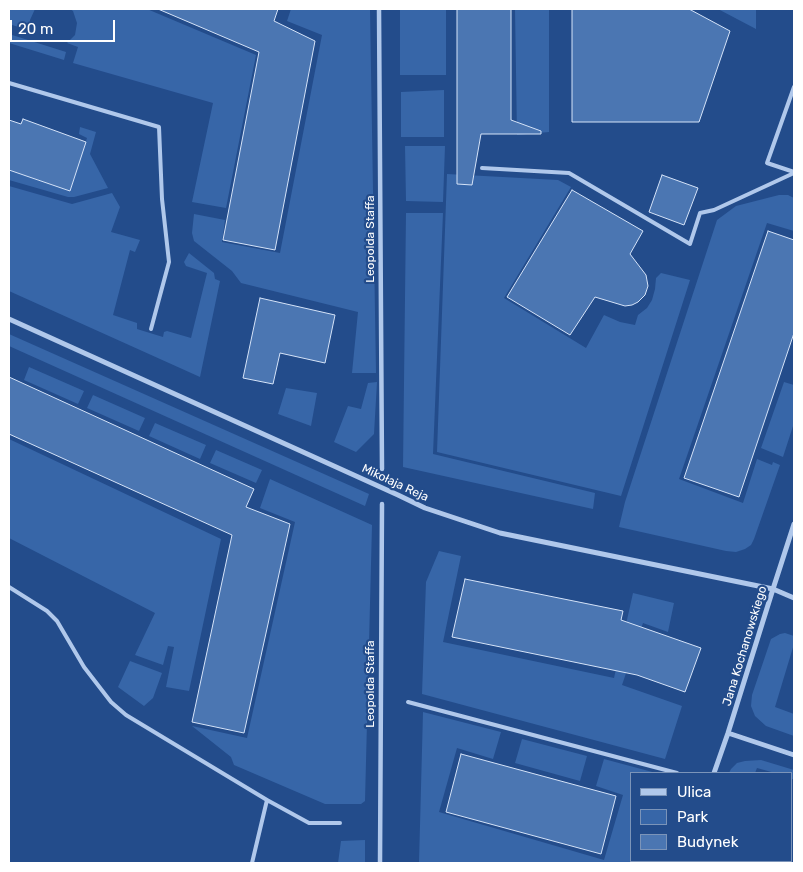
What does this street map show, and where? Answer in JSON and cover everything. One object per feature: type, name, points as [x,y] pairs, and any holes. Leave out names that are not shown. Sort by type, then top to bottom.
[{"type":"street","name":"Leopolda Staffa","points":[[379,9],[382,469]]},
{"type":"street","name":"Mikołaja Reja","points":[[9,319],[424,508],[500,533],[772,589],[794,598]]},
{"type":"street","name":"Leopolda Staffa","points":[[380,863],[382,504]]},
{"type":"street","name":"Jana Kochanowskiego","points":[[714,772],[794,524]]},
{"type":"street","points":[[728,733],[794,755]]},
{"type":"lane","points":[[9,83],[159,127],[162,199],[169,262],[151,329]]},
{"type":"lane","points":[[794,87],[767,163],[794,173]]},
{"type":"lane","points":[[482,168],[569,173],[690,244],[700,213],[714,210],[794,173]]},
{"type":"lane","points":[[9,587],[47,612],[56,621],[84,667],[111,702],[126,715],[267,800],[309,823],[340,823]]},
{"type":"lane","points":[[408,702],[673,772]]},
{"type":"lane","points":[[252,863],[267,800]]},
{"type":"green space","points":[[9,9],[35,9],[30,20],[31,31],[9,24]]},
{"type":"green space","points":[[70,9],[147,9],[256,55],[226,208],[192,202],[213,103],[73,63],[78,47],[67,43],[75,35],[77,23],[73,11]]},
{"type":"green space","points":[[291,9],[370,9],[376,373],[352,373],[358,312],[241,283],[232,271],[194,241],[192,233],[194,214],[225,220],[222,242],[280,253],[322,35],[287,21]]},
{"type":"green space","points":[[400,9],[446,9],[446,75],[400,75]]},
{"type":"green space","points":[[515,9],[549,9],[549,132],[517,135]]},
{"type":"green space","points":[[718,9],[756,9],[756,29]]},
{"type":"green space","points":[[9,34],[66,52],[64,60],[9,43]]},
{"type":"green space","points":[[444,90],[444,137],[401,137],[401,92]]},
{"type":"green space","points":[[80,127],[96,132],[90,154],[108,188],[68,197],[9,180],[9,170],[70,191],[87,138],[79,134]]},
{"type":"green space","points":[[405,146],[445,146],[443,202],[406,201]]},
{"type":"green space","points":[[447,174],[558,180],[571,187],[504,298],[586,348],[604,315],[620,322],[635,325],[638,315],[647,308],[652,300],[656,278],[661,273],[690,280],[621,496],[437,452]]},
{"type":"green space","points":[[9,186],[72,204],[112,193],[120,207],[111,232],[140,240],[135,252],[130,250],[113,315],[137,323],[137,329],[163,337],[164,332],[167,331],[191,338],[207,273],[186,266],[184,262],[189,253],[214,273],[215,279],[220,281],[200,377],[9,291]]},
{"type":"green space","points":[[779,195],[788,195],[794,198],[794,231],[767,223],[679,479],[743,503],[757,459],[772,465],[773,462],[780,465],[754,539],[751,545],[736,552],[619,527],[625,502],[717,220],[736,206]]},
{"type":"green space","points":[[406,213],[443,213],[433,454],[595,493],[593,509],[403,467]]},
{"type":"green space","points":[[9,334],[369,494],[365,506],[9,346]]},
{"type":"green space","points":[[29,367],[84,391],[78,404],[24,380]]},
{"type":"green space","points":[[377,382],[374,434],[356,452],[334,442],[348,406],[361,409],[368,383]]},
{"type":"green space","points":[[784,382],[794,385],[794,423],[783,457],[761,448]]},
{"type":"green space","points":[[286,388],[317,393],[311,426],[278,414]]},
{"type":"green space","points":[[93,395],[145,418],[139,431],[87,408]]},
{"type":"green space","points":[[155,423],[206,445],[200,459],[149,436]]},
{"type":"green space","points":[[9,439],[221,539],[189,691],[166,687],[174,647],[168,646],[163,665],[135,655],[155,613],[9,538]]},
{"type":"green space","points":[[216,450],[262,470],[256,483],[210,463]]},
{"type":"green space","points":[[270,479],[372,525],[365,801],[361,804],[325,804],[234,765],[231,757],[192,726],[247,738],[295,522],[260,508]]},
{"type":"green space","points":[[439,551],[461,556],[443,642],[614,678],[633,593],[674,603],[668,632],[643,623],[622,685],[682,706],[665,759],[422,694],[426,582]]},
{"type":"green space","points":[[785,633],[794,636],[794,644],[775,707],[794,714],[794,736],[766,726],[755,716],[751,706],[752,695],[771,639]]},
{"type":"green space","points":[[130,661],[162,673],[153,698],[144,706],[118,687]]},
{"type":"green space","points":[[423,712],[501,732],[493,759],[457,748],[439,812],[604,860],[623,795],[596,786],[604,759],[652,772],[630,772],[630,862],[644,863],[419,863]]},
{"type":"green space","points":[[522,739],[587,756],[580,781],[515,763]]},
{"type":"green space","points":[[761,760],[794,770],[794,779],[793,772],[771,772],[757,768],[755,772],[730,772],[737,763]]},
{"type":"green space","points":[[365,840],[365,863],[338,863],[341,841]]},
{"type":"building","points":[[158,9],[278,9],[274,21],[315,41],[275,250],[223,240],[259,52]]},
{"type":"building","points":[[457,9],[511,9],[511,120],[541,131],[541,134],[481,134],[472,185],[457,184]]},
{"type":"building","points":[[572,9],[689,9],[730,31],[699,122],[572,122]]},
{"type":"building","points":[[23,119],[86,142],[70,191],[9,170],[9,120],[21,124]]},
{"type":"building","points":[[662,175],[698,188],[684,225],[649,212]]},
{"type":"building","points":[[572,190],[643,231],[630,254],[646,275],[648,286],[645,295],[632,305],[625,306],[595,297],[570,335],[507,297]]},
{"type":"building","points":[[768,231],[794,240],[794,333],[739,497],[684,478]]},
{"type":"building","points":[[260,298],[335,315],[325,363],[280,353],[273,384],[243,378]]},
{"type":"building","points":[[9,377],[254,489],[246,507],[290,524],[244,733],[192,722],[232,535],[9,434]]},
{"type":"building","points":[[465,579],[623,611],[621,620],[701,648],[685,692],[637,675],[452,637]]},
{"type":"building","points":[[461,754],[616,796],[601,854],[446,812]]}]
